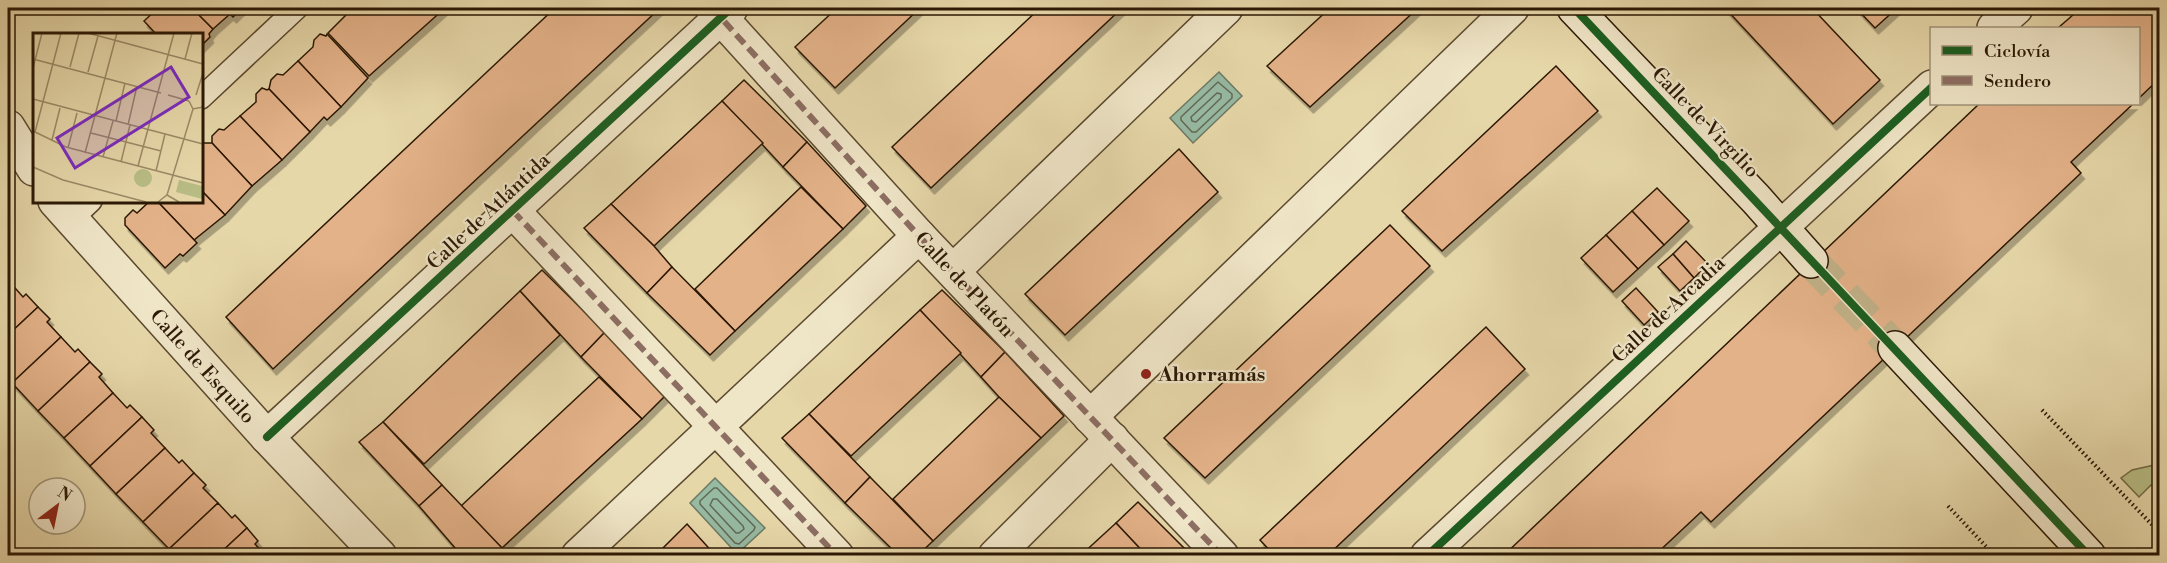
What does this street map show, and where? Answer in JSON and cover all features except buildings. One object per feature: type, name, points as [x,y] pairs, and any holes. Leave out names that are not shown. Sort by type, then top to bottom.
[{"type":"street","points":[[953,272],[1226,8]]},
{"type":"street","points":[[995,555],[1101,428],[1512,8]]},
{"type":"street","name":"Calle de Virgilio","points":[[1574,8],[1781,226],[1811,261]]},
{"type":"street","points":[[1995,27],[2016,8]]},
{"type":"street","name":"Calle de Platón","points":[[721,11],[919,236],[1222,555]]},
{"type":"street","name":"Calle de Atlántida","points":[[267,437],[513,211],[721,11]]},
{"type":"street","name":"Calle de Arcadia","points":[[1427,555],[1930,89]]},
{"type":"street","points":[[8,127],[33,167]]},
{"type":"street","name":"Calle de Esquilo","points":[[72,207],[267,437],[380,555]]},
{"type":"street","points":[[513,211],[837,555]]},
{"type":"street","points":[[578,555],[919,236]]},
{"type":"street","points":[[1895,348],[2089,555]]},
{"type":"lane","points":[[202,97],[297,8]]},
{"type":"path","points":[[2042,410],[2160,533]]},
{"type":"path","points":[[1948,506],[1995,555]]},
{"type":"shaded area","points":[[2159,464],[2159,492],[2151,485],[2139,497],[2121,478],[2132,470]]},
{"type":"water","points":[[1219,72],[1242,96],[1193,143],[1170,118]]},
{"type":"water","points":[[715,478],[765,528],[737,554],[690,503]]},
{"type":"tunnel","points":[[1811,261],[1895,348]]},
{"type":"marked path","points":[[712,8],[919,236],[1222,556]]},
{"type":"marked path","points":[[513,211],[837,556]]},
{"type":"cycle path","points":[[267,437],[731,8]]},
{"type":"cycle path","points":[[1574,8],[2089,556]]},
{"type":"cycle path","points":[[1427,556],[1930,89]]},
{"type":"place","name":"Ahorramás","points":[[1146,374]]}]
